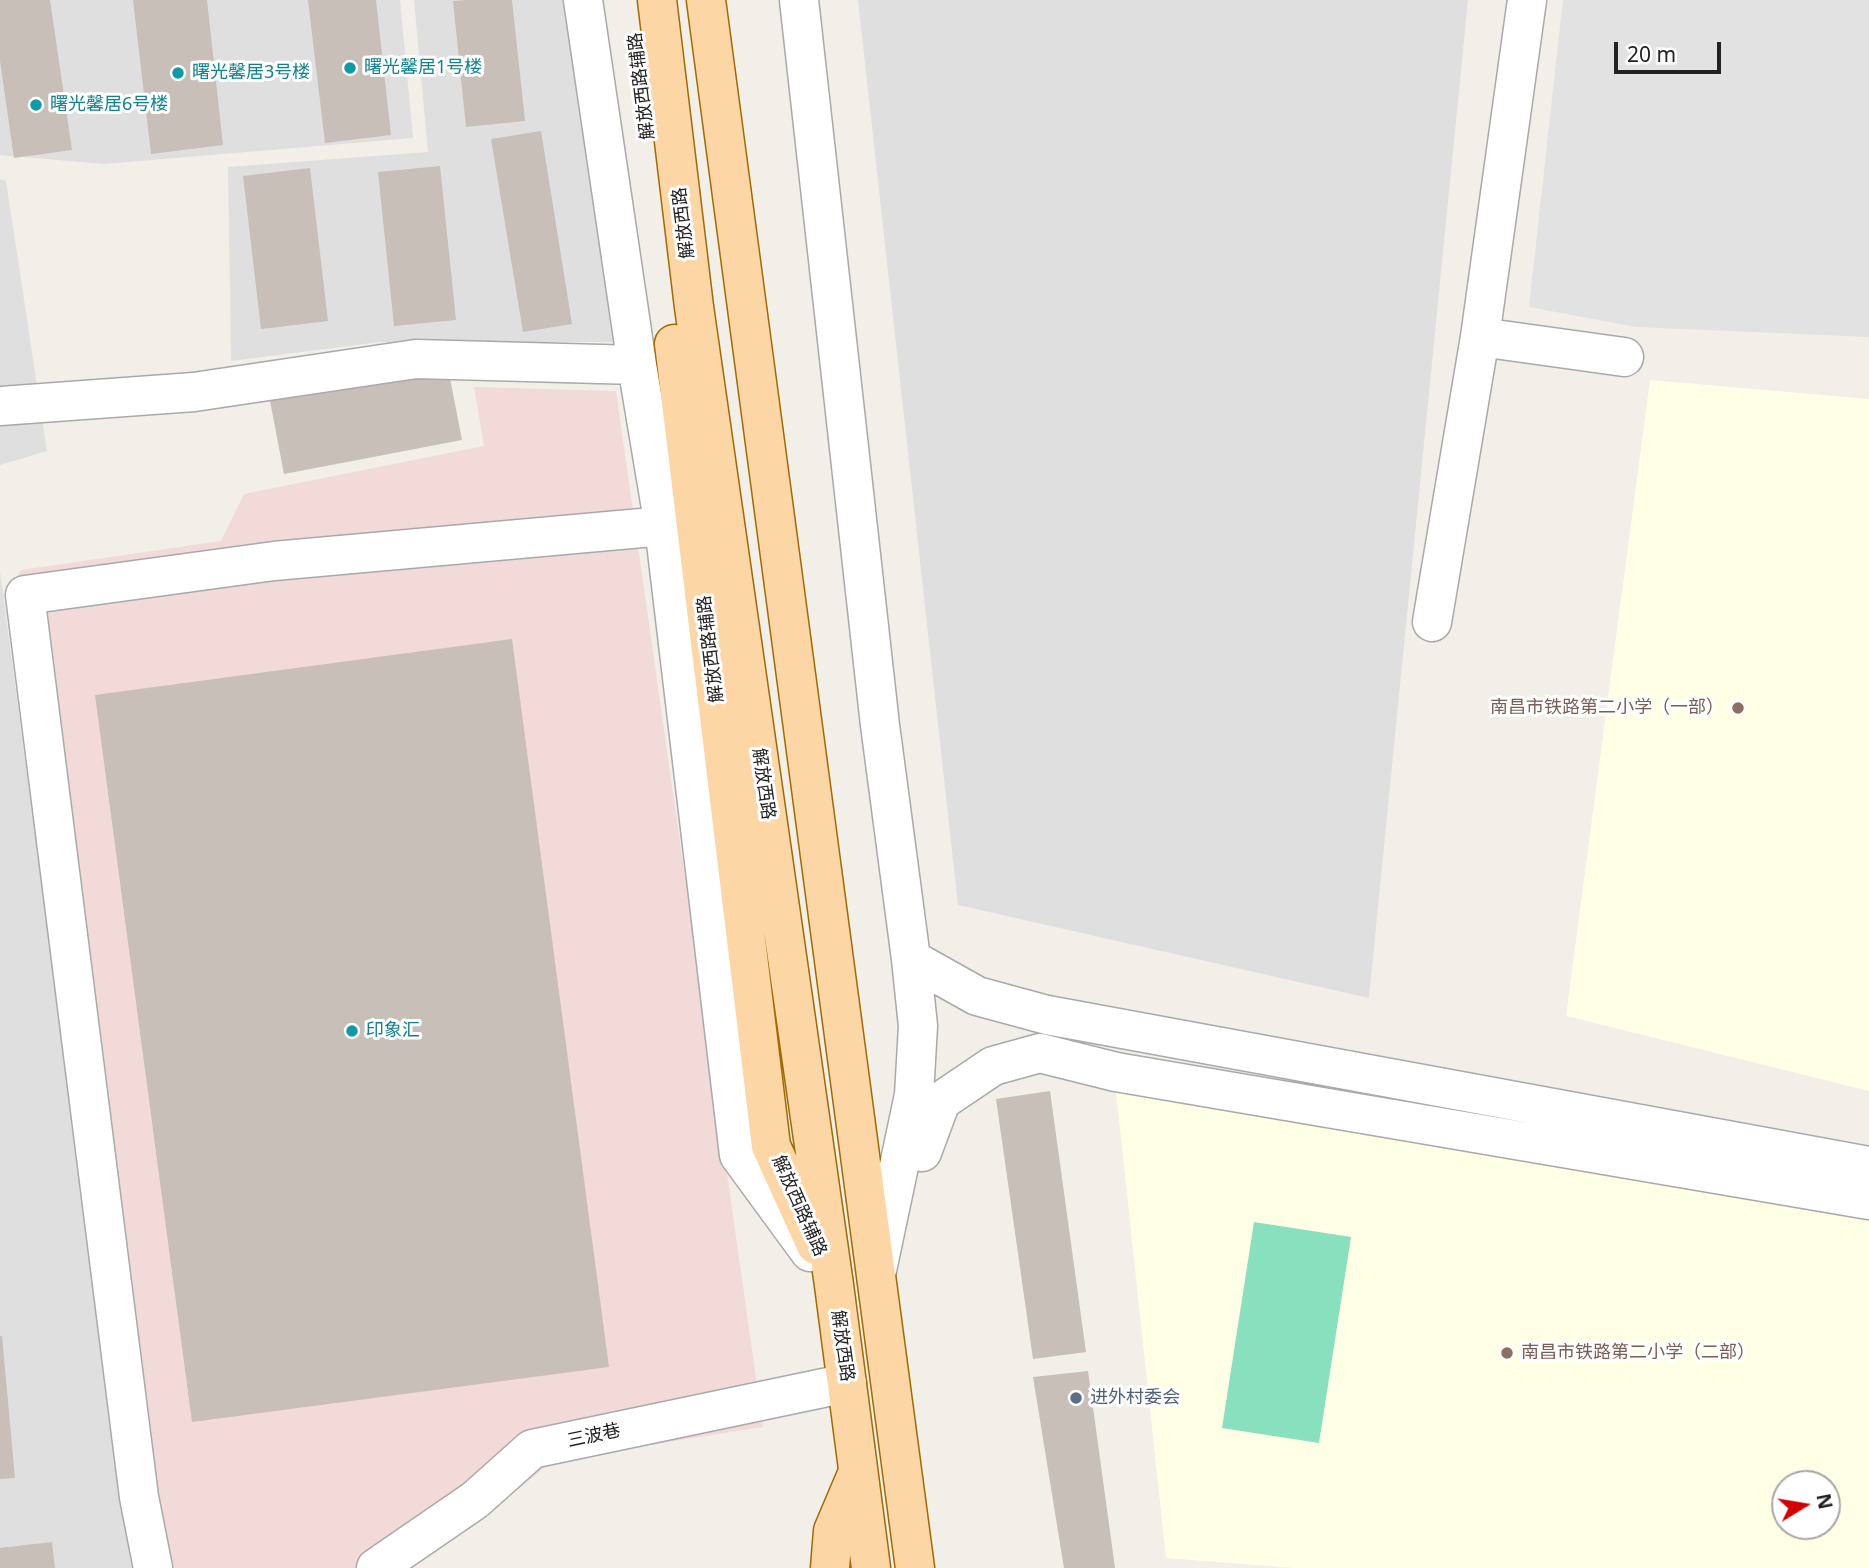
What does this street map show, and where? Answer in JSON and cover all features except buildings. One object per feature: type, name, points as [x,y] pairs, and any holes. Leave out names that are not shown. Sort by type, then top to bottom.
[{"type":"main road","name":"解放西路辅路","points":[[632,0],[771,1146],[834,1285]]},
{"type":"main road","name":"解放西路","points":[[657,0],[694,307],[872,1568]]},
{"type":"main road","points":[[706,0],[915,1568]]},
{"type":"main road","points":[[730,0],[876,1276]]},
{"type":"main road","points":[[830,1568],[832,1531],[859,1470]]},
{"type":"street","points":[[583,0],[637,365],[664,526],[739,1155],[834,1285]]},
{"type":"street","points":[[799,0],[880,725],[918,1026],[914,1095],[876,1276]]},
{"type":"street","points":[[1432,622],[1480,337],[1527,0]]},
{"type":"street","points":[[1480,337],[1624,357]]},
{"type":"street","points":[[0,406],[194,392],[416,359],[637,365]]},
{"type":"street","points":[[153,1568],[139,1497],[25,595],[274,561],[664,526]]},
{"type":"street","points":[[911,959],[977,996],[1047,1015],[1869,1166]]},
{"type":"street","points":[[876,1276],[941,1101],[993,1066],[1040,1054],[1116,1072],[1869,1200]]},
{"type":"street","name":"三波巷","points":[[376,1568],[475,1500],[532,1449],[847,1383]]},
{"type":"shaded area","points":[[0,0],[400,0],[413,138],[104,164],[0,155]]},
{"type":"shaded area","points":[[414,0],[565,0],[616,342],[380,342],[231,361],[228,167],[428,152]]},
{"type":"shaded area","points":[[858,0],[1468,0],[1369,998],[958,905]]},
{"type":"shaded area","points":[[1563,0],[1869,0],[1869,337],[1636,327],[1529,307]]},
{"type":"shaded area","points":[[0,179],[6,181],[47,451],[0,465]]},
{"type":"shaded area","name":"南昌市铁路第二小学（一部）","points":[[1650,380],[1869,399],[1869,1091],[1566,1016]]},
{"type":"shaded area","points":[[474,387],[616,391],[763,1427],[553,1460],[525,1484],[411,1568],[142,1568],[10,588],[21,570],[221,541],[244,494],[484,446]]},
{"type":"shaded area","points":[[0,571],[133,1568],[0,1568]]},
{"type":"shaded area","name":"南昌市铁路第二小学（二部）","points":[[1116,1091],[1869,1221],[1869,1568],[1295,1568],[1166,1558]]},
{"type":"green space","points":[[1254,1222],[1351,1237],[1319,1443],[1222,1428]]},
{"type":"place","name":"曙光馨居1号楼","points":[[350,68]]},
{"type":"place","name":"曙光馨居3号楼","points":[[178,73]]},
{"type":"place","name":"曙光馨居6号楼","points":[[36,105]]},
{"type":"place","name":"南昌市铁路第二小学（一部）","points":[[1738,708]]},
{"type":"place","name":"印象汇","points":[[352,1031]]},
{"type":"place","name":"南昌市铁路第二小学（二部）","points":[[1507,1353]]},
{"type":"place","name":"进外村委会","points":[[1076,1398]]}]
